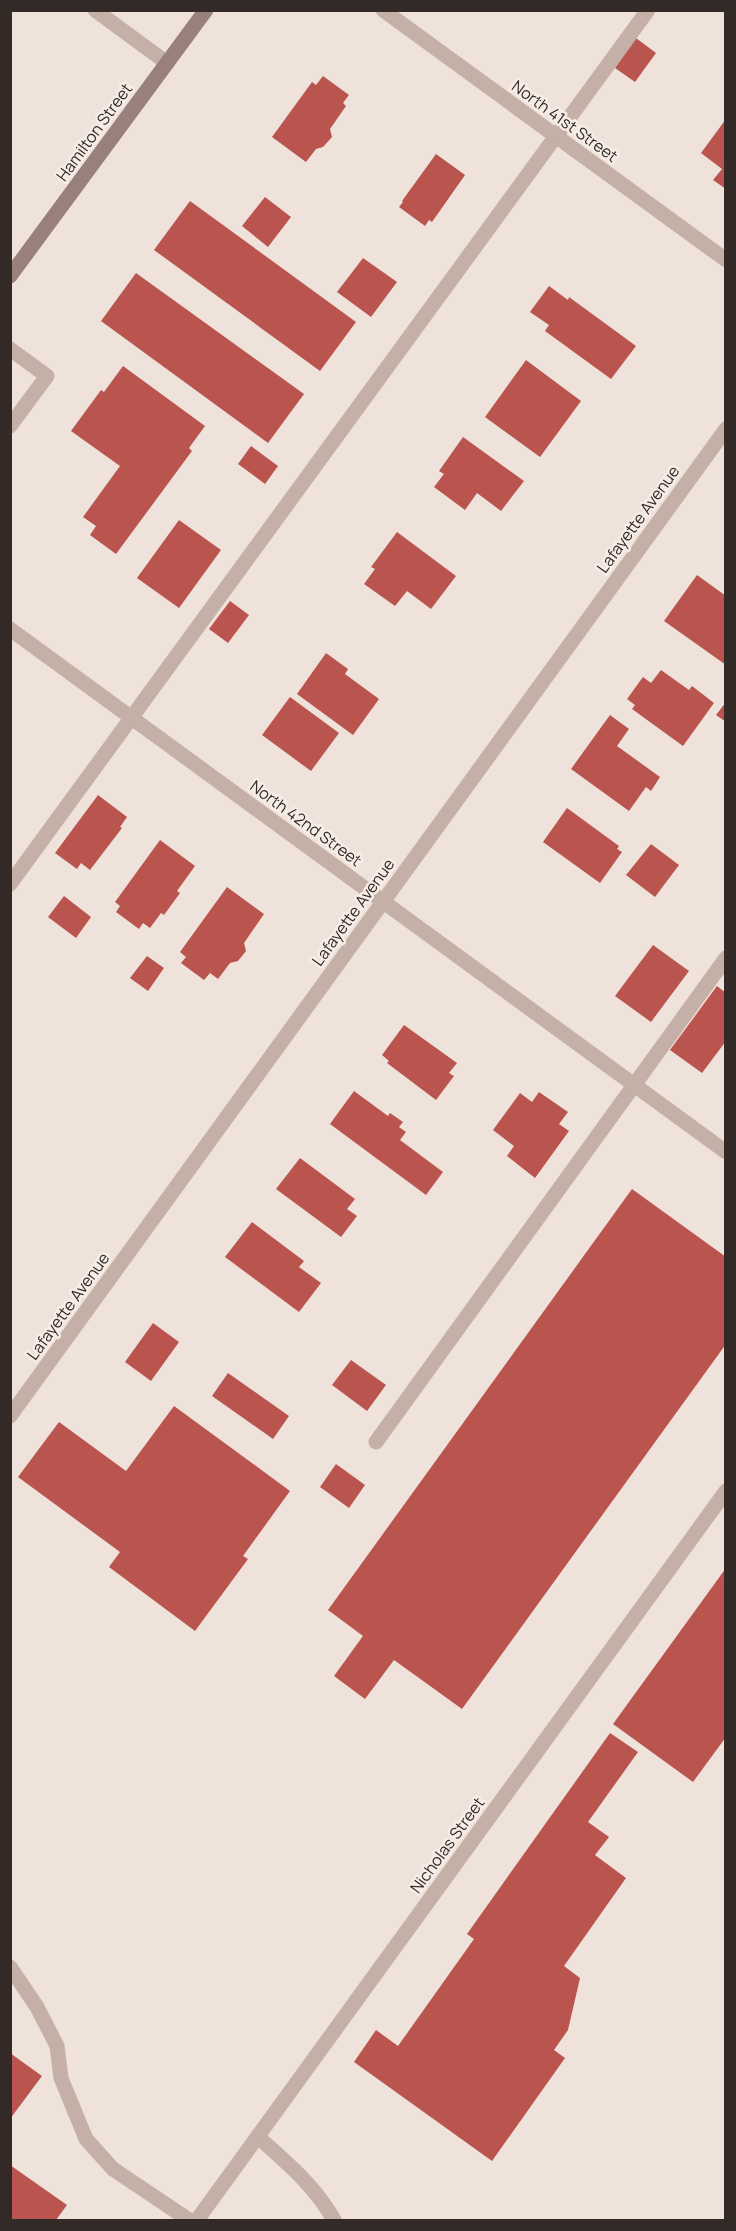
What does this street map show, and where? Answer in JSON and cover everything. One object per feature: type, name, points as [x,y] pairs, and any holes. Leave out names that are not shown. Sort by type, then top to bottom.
[{"type":"main road","name":"Hamilton Street","points":[[10,276],[206,10]]},
{"type":"street","points":[[95,10],[167,63]]},
{"type":"street","name":"North 41st Street","points":[[383,10],[726,260]]},
{"type":"street","points":[[10,884],[648,10]]},
{"type":"street","points":[[10,349],[47,376],[10,426]]},
{"type":"street","name":"Lafayette Avenue","points":[[10,1416],[726,429]]},
{"type":"street","name":"North 42nd Street","points":[[10,629],[726,1152]]},
{"type":"street","points":[[376,1442],[726,958]]},
{"type":"street","name":"Nicholas Street","points":[[197,2220],[726,1491]]},
{"type":"street","points":[[10,1967],[37,2007],[57,2046],[61,2078],[86,2139],[113,2169],[189,2220]]},
{"type":"street","points":[[258,2137],[301,2175],[323,2201],[334,2220]]},
{"type":"building","points":[[636,38],[656,53],[635,82],[615,68]]},
{"type":"building","points":[[323,76],[349,95],[343,103],[346,106],[330,129],[332,137],[323,147],[316,149],[306,162],[272,137],[312,82],[316,85]]},
{"type":"building","points":[[726,119],[726,189],[713,180],[722,169],[701,153]]},
{"type":"building","points":[[436,154],[465,175],[432,222],[429,220],[425,226],[399,207]]},
{"type":"building","points":[[265,197],[291,217],[268,247],[242,226]]},
{"type":"building","points":[[190,201],[356,322],[320,371],[154,250]]},
{"type":"building","points":[[363,258],[397,282],[371,317],[337,292]]},
{"type":"building","points":[[136,273],[304,394],[268,443],[101,321]]},
{"type":"building","points":[[549,286],[568,300],[569,297],[636,346],[611,379],[545,331],[549,325],[530,312]]},
{"type":"building","points":[[526,360],[581,401],[540,457],[485,417]]},
{"type":"building","points":[[123,366],[205,426],[189,448],[192,451],[116,554],[90,535],[96,526],[83,517],[120,466],[71,431],[101,390],[104,392]]},
{"type":"building","points":[[463,437],[524,481],[501,511],[477,493],[465,510],[434,487],[444,474],[439,471]]},
{"type":"building","points":[[251,446],[278,466],[265,484],[238,464]]},
{"type":"building","points":[[179,520],[221,550],[179,608],[137,578]]},
{"type":"building","points":[[397,532],[456,576],[431,609],[407,591],[395,606],[364,584],[375,569],[371,567]]},
{"type":"building","points":[[697,575],[726,596],[726,665],[664,621]]},
{"type":"building","points":[[230,601],[249,615],[228,643],[209,629]]},
{"type":"building","points":[[326,653],[348,669],[345,674],[379,699],[353,735],[297,694]]},
{"type":"building","points":[[661,670],[689,690],[692,686],[714,703],[683,746],[632,709],[635,705],[627,699],[643,677],[651,683]]},
{"type":"building","points":[[290,697],[339,733],[311,771],[262,735]]},
{"type":"building","points":[[726,702],[726,722],[716,715]]},
{"type":"building","points":[[610,715],[629,729],[617,746],[660,777],[651,791],[646,787],[629,811],[571,769]]},
{"type":"building","points":[[98,795],[127,817],[120,827],[122,828],[90,870],[81,863],[77,869],[55,853]]},
{"type":"building","points":[[567,808],[619,846],[617,849],[622,852],[600,883],[543,842]]},
{"type":"building","points":[[160,840],[195,866],[177,891],[180,893],[164,915],[161,913],[150,928],[143,923],[139,929],[116,912],[120,906],[115,902]]},
{"type":"building","points":[[651,844],[679,865],[655,897],[626,875]]},
{"type":"building","points":[[227,887],[264,914],[244,943],[246,951],[238,961],[230,963],[218,979],[210,973],[204,980],[181,963],[186,957],[180,952]]},
{"type":"building","points":[[64,896],[91,917],[76,938],[48,917]]},
{"type":"building","points":[[653,945],[689,971],[651,1022],[615,996]]},
{"type":"building","points":[[147,956],[164,968],[148,991],[130,978]]},
{"type":"building","points":[[717,986],[726,993],[726,1041],[702,1073],[670,1050]]},
{"type":"building","points":[[404,1025],[457,1063],[449,1073],[454,1076],[436,1100],[387,1063],[389,1061],[382,1055]]},
{"type":"building","points":[[354,1091],[388,1116],[390,1113],[403,1122],[399,1127],[406,1132],[400,1140],[443,1172],[426,1195],[330,1124]]},
{"type":"building","points":[[539,1092],[568,1112],[559,1124],[569,1131],[535,1178],[507,1156],[514,1146],[493,1130],[520,1093],[532,1102]]},
{"type":"building","points":[[300,1158],[355,1199],[347,1209],[357,1216],[341,1237],[276,1189]]},
{"type":"building","points":[[632,1189],[726,1257],[726,1344],[462,1709],[394,1660],[365,1699],[334,1676],[363,1636],[328,1610]]},
{"type":"building","points":[[252,1222],[304,1261],[299,1267],[321,1283],[299,1312],[225,1257]]},
{"type":"building","points":[[153,1323],[179,1342],[151,1381],[125,1362]]},
{"type":"building","points":[[351,1360],[386,1385],[367,1411],[332,1385]]},
{"type":"building","points":[[228,1373],[289,1416],[273,1439],[212,1396]]},
{"type":"building","points":[[174,1406],[290,1491],[243,1556],[248,1559],[195,1631],[109,1567],[120,1552],[18,1477],[59,1422],[126,1471]]},
{"type":"building","points":[[336,1464],[365,1485],[349,1508],[320,1487]]},
{"type":"building","points":[[726,1568],[726,1737],[693,1782],[613,1724]]},
{"type":"building","points":[[610,1733],[638,1752],[588,1822],[609,1837],[595,1855],[626,1878],[564,1966],[580,1978],[568,2030],[554,2050],[565,2058],[492,2161],[354,2062],[376,2030],[398,2046],[474,1939],[467,1934]]},
{"type":"building","points":[[10,2053],[42,2076],[10,2119]]},
{"type":"building","points":[[10,2165],[67,2205],[56,2220],[10,2220]]}]
